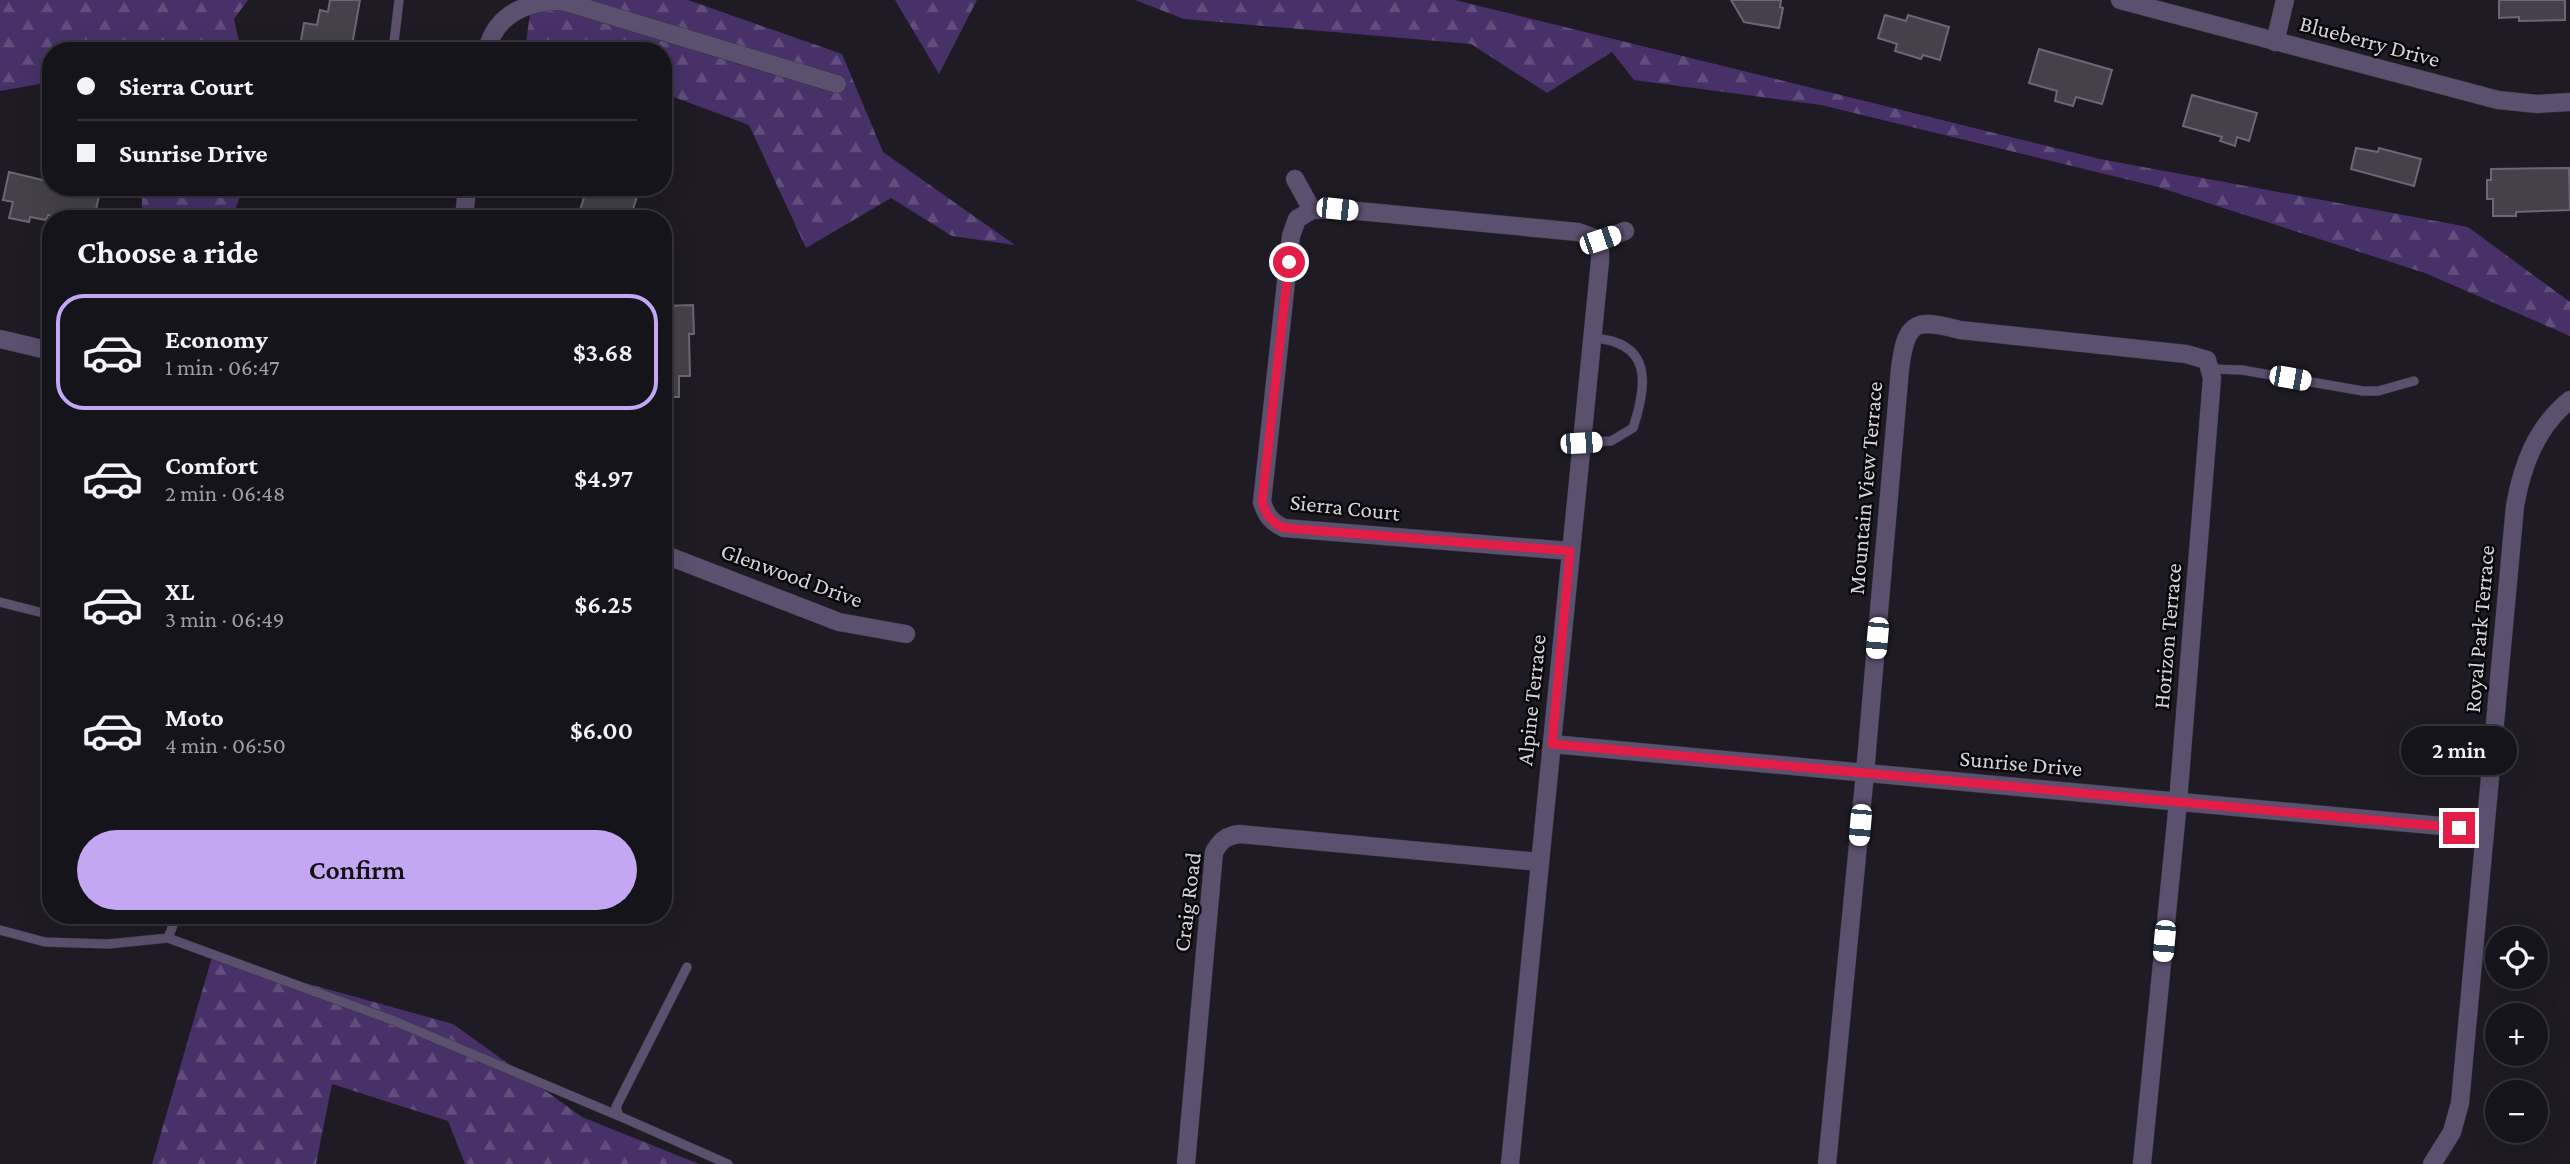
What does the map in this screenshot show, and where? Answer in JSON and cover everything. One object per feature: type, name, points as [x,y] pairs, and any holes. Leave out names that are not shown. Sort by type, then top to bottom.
[{"type":"street","name":"Blueberry Drive","points":[[2120,0],[2498,100],[2538,104],[2570,102]]},
{"type":"street","points":[[2275,42],[2284,0]]},
{"type":"street","points":[[489,42],[500,23],[523,3],[562,1],[837,84]]},
{"type":"street","points":[[1295,179],[1312,210],[1337,209],[1578,233],[1600,240],[1625,231]]},
{"type":"street","name":"Sierra Court","points":[[1312,210],[1297,219],[1292,236],[1262,502],[1265,514],[1274,524],[1284,528],[1570,551]]},
{"type":"street","name":"Alpine Terrace","points":[[1510,1164],[1600,240]]},
{"type":"street","name":"Mountain View Terrace","points":[[1827,1164],[1903,344],[1916,326],[1929,322],[1960,330],[2186,354],[2207,360],[2210,369]]},
{"type":"street","points":[[0,339],[42,349]]},
{"type":"street","name":"Horizon Terrace","points":[[2143,1164],[2178,802],[2212,378],[2210,369]]},
{"type":"street","name":"Royal Park Terrace","points":[[2432,1164],[2452,1132],[2460,1103],[2515,506],[2520,477],[2531,449],[2546,426],[2570,400]]},
{"type":"street","name":"Glenwood Drive","points":[[672,557],[839,622],[906,634]]},
{"type":"street","name":"Sunrise Drive","points":[[1552,744],[2485,830]]},
{"type":"street","name":"Craig Road","points":[[1186,1164],[1214,852],[1220,842],[1228,836],[1239,834],[1540,862]]},
{"type":"lane","points":[[394,42],[399,0]]},
{"type":"lane","points":[[1581,443],[1611,442],[1633,428],[1642,401],[1645,380],[1639,362],[1628,347],[1606,339],[1592,338]]},
{"type":"lane","points":[[2210,369],[2242,370],[2364,391],[2414,382]]},
{"type":"lane","points":[[0,602],[42,613]]},
{"type":"lane","points":[[168,938],[173,924]]},
{"type":"lane","points":[[0,930],[44,942],[108,944],[168,938],[392,1020],[728,1164]]},
{"type":"lane","points":[[619,1116],[616,1107],[687,967]]},
{"type":"green space","points":[[0,0],[248,0],[234,19],[239,42],[42,42],[42,84],[0,91]]},
{"type":"green space","points":[[532,0],[688,0],[842,54],[883,152],[1015,245],[952,236],[891,198],[806,248],[749,125],[672,96],[672,42],[526,42]]},
{"type":"green space","points":[[895,0],[977,0],[939,74]]},
{"type":"green space","points":[[1135,0],[1455,0],[2100,159],[2468,227],[2570,302],[2570,336],[2425,273],[2158,187],[1821,105],[1634,80],[1612,52],[1547,93],[1471,44],[1184,19]]},
{"type":"green space","points":[[142,196],[240,196],[235,210],[142,210]]},
{"type":"green space","points":[[212,957],[453,1024],[582,1117],[699,1164],[465,1164],[448,1121],[332,1084],[316,1164],[152,1164]]},
{"type":"building","points":[[330,0],[360,0],[353,42],[301,42],[304,23],[317,25],[320,10],[328,12]]},
{"type":"building","points":[[1731,0],[1781,0],[1780,7],[1783,8],[1779,28],[1744,22]]},
{"type":"building","points":[[2499,0],[2565,0],[2565,20],[2519,21],[2519,17],[2499,18]]},
{"type":"building","points":[[1885,15],[1906,21],[1908,15],[1949,27],[1940,60],[1923,55],[1921,59],[1895,51],[1897,44],[1878,38]]},
{"type":"building","points":[[2039,49],[2112,70],[2102,104],[2076,97],[2073,106],[2055,101],[2057,91],[2029,83]]},
{"type":"building","points":[[2192,95],[2257,113],[2249,141],[2237,137],[2235,146],[2220,141],[2222,137],[2183,126]]},
{"type":"building","points":[[2356,148],[2378,152],[2379,148],[2421,159],[2414,186],[2351,169]]},
{"type":"building","points":[[2569,168],[2570,210],[2516,212],[2516,216],[2493,216],[2493,199],[2487,199],[2487,180],[2491,180],[2491,169]]},
{"type":"building","points":[[9,172],[42,180],[42,196],[99,196],[96,210],[42,210],[42,219],[30,217],[29,222],[9,218],[13,202],[3,200]]},
{"type":"building","points":[[584,196],[637,196],[633,210],[580,210]]},
{"type":"building","points":[[693,305],[694,334],[689,334],[690,376],[679,376],[679,397],[672,397],[672,306]]},
{"type":"route","points":[[1289,262],[1262,502],[1265,514],[1274,524],[1284,528],[1570,551],[1552,744],[2459,828]]}]
